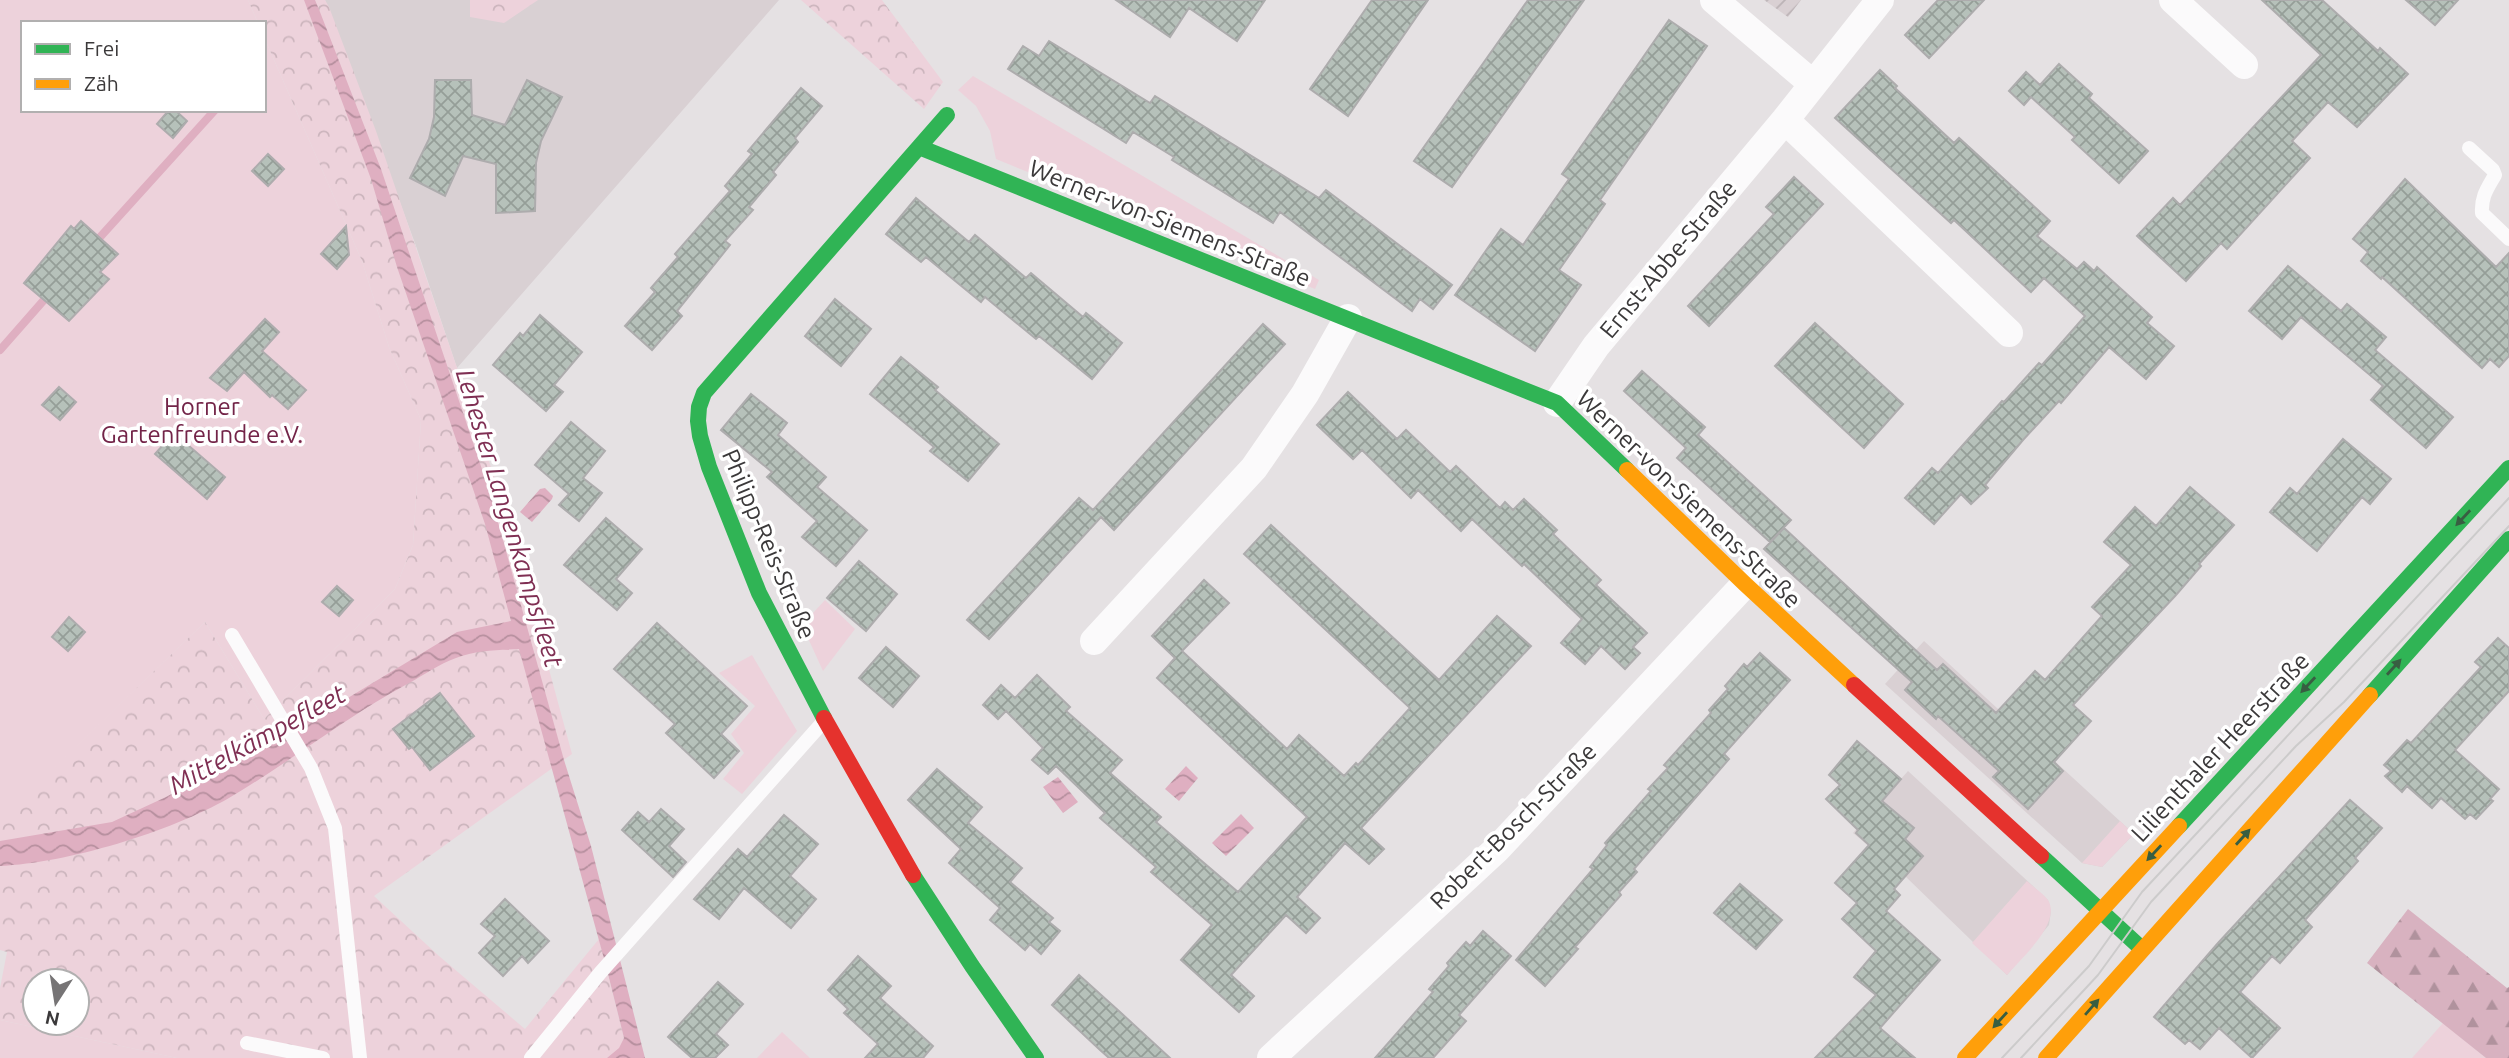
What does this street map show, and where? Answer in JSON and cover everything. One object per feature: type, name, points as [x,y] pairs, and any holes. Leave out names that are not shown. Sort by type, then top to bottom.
[{"type":"street","points":[[1714,0],[1813,84]]},
{"type":"street","name":"Ernst-Abbe-Straße","points":[[1557,403],[1596,346],[1785,120],[1880,0]]},
{"type":"street","points":[[2173,0],[2244,65]]},
{"type":"street","name":"Philipp-Reis-Straße","points":[[947,115],[704,393],[697,413],[702,442],[760,593],[824,720],[868,802],[905,862],[982,984],[1035,1058]]},
{"type":"street","points":[[1785,120],[2009,333]]},
{"type":"street","name":"Werner-von-Siemens-Straße","points":[[919,147],[1557,403],[1745,584],[2142,949]]},
{"type":"street","points":[[1094,641],[1254,468],[1305,394],[1348,318]]},
{"type":"street","name":"Lilienthaler Heerstraße","points":[[1965,1058],[2509,468]]},
{"type":"street","points":[[2046,1058],[2509,539]]},
{"type":"street","name":"Robert-Bosch-Straße","points":[[1271,1058],[1497,849],[1745,584]]},
{"type":"lane","points":[[2469,148],[2495,175],[2484,191],[2482,213],[2509,239]]},
{"type":"lane","points":[[232,635],[303,753],[335,828],[360,1058]]},
{"type":"lane","points":[[531,1058],[600,973],[824,720]]},
{"type":"lane","points":[[247,1043],[323,1058]]},
{"type":"shaded area","points":[[325,0],[779,0],[457,368],[416,246]]},
{"type":"shaded area","points":[[1764,0],[1801,0],[1788,17]]},
{"type":"shaded area","points":[[1924,641],[2134,834],[2102,867],[2082,863],[1885,684]]},
{"type":"shaded area","points":[[1908,771],[2048,900],[2051,911],[2049,925],[2007,975],[1905,876],[1853,833]]},
{"type":"green space","name":"Horner Gartenfreunde e.V.","points":[[0,0],[248,0],[257,21],[21,21],[21,112],[266,112],[266,42],[362,261],[389,347],[421,420],[413,545],[395,589],[264,719],[205,622],[9,812],[0,812]]},
{"type":"green space","points":[[248,0],[325,0],[329,7],[376,131],[506,511],[572,754],[374,896],[525,1029],[599,939],[624,1038],[620,1048],[645,1058],[177,1058],[79,1037],[91,1037],[91,967],[21,967],[21,1025],[0,1020],[0,988],[7,952],[0,950],[0,812],[9,811],[205,622],[264,719],[395,589],[413,545],[421,420],[389,347],[362,261],[266,42],[266,21],[257,21]]},
{"type":"green space","points":[[470,0],[538,0],[504,23],[470,17]]},
{"type":"green space","points":[[801,0],[882,0],[943,82],[924,109]]},
{"type":"green space","points":[[973,76],[1319,280],[1315,289],[996,159],[990,131],[976,106],[958,90]]},
{"type":"green space","points":[[825,600],[855,629],[823,671],[802,625]]},
{"type":"green space","points":[[752,655],[797,731],[742,794],[723,779],[744,753],[731,734],[755,706],[719,673]]},
{"type":"green space","points":[[2120,821],[2134,834],[2102,867],[2082,863]]},
{"type":"green space","points":[[2027,881],[2048,900],[2051,909],[2049,919],[2038,940],[2007,975],[1972,943]]},
{"type":"green space","points":[[2408,909],[2509,987],[2509,1058],[2486,1058],[2367,963]]},
{"type":"green space","points":[[0,1020],[21,1025],[21,1037],[79,1037],[177,1058],[0,1058]]},
{"type":"green space","points":[[2443,1023],[2486,1058],[2412,1058]]},
{"type":"green space","points":[[782,1032],[810,1058],[757,1058]]},
{"type":"water","points":[[304,0],[315,0],[381,169],[489,490],[564,760],[591,846],[645,1058],[607,1058],[619,1048],[624,1038],[519,649],[471,653],[444,663],[363,710],[229,798],[178,823],[86,852],[27,864],[0,866],[0,841],[112,822],[166,797],[323,713],[457,632],[511,621],[485,524],[397,267],[371,179]]},
{"type":"water","points":[[545,488],[553,496],[552,499],[532,522],[520,512],[540,489]]},
{"type":"water","points":[[1186,766],[1198,778],[1179,801],[1165,789]]},
{"type":"water","points":[[1058,777],[1078,802],[1063,813],[1043,787]]},
{"type":"water","points":[[1241,814],[1254,828],[1226,856],[1212,843]]},
{"type":"building","points":[[1116,0],[1265,0],[1237,41],[1189,8],[1170,37]]},
{"type":"building","points":[[1372,0],[1428,0],[1348,116],[1310,89]]},
{"type":"building","points":[[1528,0],[1584,0],[1452,187],[1414,161]]},
{"type":"building","points":[[1938,0],[1984,0],[1929,58],[1905,35]]},
{"type":"building","points":[[2262,0],[2322,0],[2378,51],[2380,48],[2408,74],[2357,127],[2328,102],[2292,141],[2310,158],[2227,249],[2221,243],[2186,281],[2137,236],[2173,198],[2180,205],[2321,55]]},
{"type":"building","points":[[2406,0],[2458,0],[2435,25]]},
{"type":"building","points":[[1669,20],[1707,46],[1600,200],[1605,204],[1559,270],[1581,285],[1535,351],[1455,295],[1501,229],[1523,245],[1569,179],[1562,174]]},
{"type":"building","points":[[1049,41],[1150,103],[1155,96],[1319,198],[1326,190],[1452,285],[1433,309],[1420,299],[1412,311],[1280,212],[1273,223],[1172,160],[1174,157],[1133,132],[1126,143],[1008,69],[1023,46],[1039,56]]},
{"type":"building","points":[[2059,64],[2092,94],[2089,98],[2148,151],[2119,183],[2072,140],[2075,137],[2031,97],[2024,105],[2009,91],[2026,72],[2040,85]]},
{"type":"building","points":[[1880,70],[1897,86],[1895,88],[1954,143],[1959,138],[2050,221],[2037,236],[2077,269],[2084,262],[2094,271],[2097,267],[2152,317],[2147,323],[2174,346],[2146,379],[2109,347],[2061,403],[2059,401],[2023,440],[1985,485],[1988,488],[1971,504],[1961,494],[1934,524],[1905,498],[1932,468],[1938,473],[2002,401],[2004,402],[2039,363],[2042,365],[2085,316],[2044,278],[2031,292],[1954,220],[1951,223],[1835,118]]},
{"type":"building","points":[[435,80],[471,80],[472,115],[505,125],[527,80],[562,97],[541,141],[536,163],[535,211],[496,213],[496,164],[463,156],[445,196],[410,178],[429,139],[434,117]]},
{"type":"building","points":[[801,88],[822,106],[795,138],[798,142],[773,172],[776,175],[749,207],[753,210],[725,241],[730,245],[677,311],[682,316],[652,350],[625,326],[655,292],[651,288],[678,257],[675,254],[730,191],[725,186],[752,154],[748,151]]},
{"type":"building","points":[[167,112],[177,112],[187,121],[173,138],[157,124]]},
{"type":"building","points":[[268,154],[284,169],[268,186],[252,171]]},
{"type":"building","points":[[1794,177],[1823,204],[1709,326],[1688,306],[1774,214],[1766,207]]},
{"type":"building","points":[[2405,179],[2496,267],[2509,253],[2509,356],[2499,367],[2490,359],[2482,368],[2361,261],[2368,252],[2353,239]]},
{"type":"building","points":[[916,198],[969,242],[975,235],[1026,278],[1031,273],[1083,317],[1086,313],[1122,343],[1092,379],[1039,336],[1036,339],[985,297],[981,302],[926,257],[921,262],[886,234]]},
{"type":"building","points":[[81,221],[118,254],[100,272],[109,279],[69,321],[24,283],[71,226],[74,229]]},
{"type":"building","points":[[346,226],[349,255],[337,269],[321,254]]},
{"type":"building","points":[[2288,266],[2341,311],[2347,304],[2386,337],[2375,350],[2453,417],[2426,448],[2371,400],[2383,386],[2301,317],[2282,339],[2249,311]]},
{"type":"building","points":[[835,299],[871,329],[841,366],[805,336]]},
{"type":"building","points":[[540,315],[582,352],[554,385],[563,392],[546,411],[493,365],[520,333],[523,336]]},
{"type":"building","points":[[265,319],[279,332],[262,351],[306,390],[288,409],[272,395],[270,397],[244,372],[227,391],[210,378]]},
{"type":"building","points":[[1815,323],[1903,404],[1864,448],[1775,366]]},
{"type":"building","points":[[1263,324],[1285,344],[1114,530],[1101,517],[989,639],[967,620],[1079,498],[1093,510]]},
{"type":"building","points":[[901,357],[938,387],[935,390],[999,444],[968,481],[930,451],[934,447],[870,394]]},
{"type":"building","points":[[1642,371],[1705,427],[1698,435],[1791,520],[1770,542],[1677,458],[1686,448],[1624,391]]},
{"type":"building","points":[[59,387],[76,402],[60,420],[42,405]]},
{"type":"building","points":[[1348,392],[1397,439],[1406,430],[1450,472],[1456,466],[1500,508],[1505,502],[1513,510],[1524,499],[1557,530],[1553,534],[1601,580],[1596,585],[1647,633],[1633,647],[1640,653],[1625,669],[1601,646],[1585,664],[1561,643],[1582,619],[1472,519],[1461,531],[1418,490],[1411,498],[1362,450],[1353,459],[1317,425]]},
{"type":"building","points":[[751,394],[787,423],[778,435],[826,477],[817,487],[867,530],[836,566],[802,537],[817,521],[767,477],[772,472],[721,430]]},
{"type":"building","points":[[571,422],[605,451],[583,478],[602,493],[579,521],[559,505],[569,494],[535,465]]},
{"type":"building","points":[[174,433],[225,477],[207,499],[155,454]]},
{"type":"building","points":[[2343,439],[2391,479],[2370,504],[2362,497],[2317,551],[2270,512],[2290,488],[2297,494]]},
{"type":"building","points":[[2190,487],[2234,525],[2176,595],[2073,705],[2091,721],[2054,762],[2063,771],[2028,809],[1993,777],[1999,771],[1905,690],[1912,682],[1764,549],[1784,528],[1937,670],[1943,664],[1996,713],[2035,671],[2045,680],[2102,616],[2092,607],[2131,565],[2104,542],[2135,507],[2156,526]]},
{"type":"building","points":[[606,518],[642,549],[616,579],[632,593],[617,610],[564,565]]},
{"type":"building","points":[[1271,525],[1439,680],[1497,616],[1531,646],[1361,828],[1384,849],[1369,864],[1345,843],[1297,897],[1320,918],[1306,933],[1286,915],[1231,975],[1254,996],[1239,1012],[1181,960],[1212,925],[1151,872],[1156,867],[1100,818],[1105,813],[1056,766],[1048,774],[1032,760],[1043,748],[1006,711],[998,719],[983,705],[1001,685],[1015,698],[1037,675],[1070,707],[1066,711],[1122,760],[1110,773],[1161,817],[1156,822],[1238,892],[1307,817],[1157,678],[1175,658],[1152,636],[1204,580],[1229,603],[1182,651],[1287,749],[1299,735],[1344,776],[1356,763],[1358,765],[1410,708],[1244,554]]},
{"type":"building","points":[[859,561],[897,594],[866,631],[827,598]]},
{"type":"building","points":[[337,586],[353,600],[339,616],[322,602]]},
{"type":"building","points":[[69,617],[85,632],[68,651],[52,637]]},
{"type":"building","points":[[657,623],[747,706],[721,734],[739,751],[714,778],[666,733],[675,724],[614,669]]},
{"type":"building","points":[[2498,638],[2509,648],[2509,691],[2455,750],[2499,789],[2490,799],[2493,801],[2476,819],[2470,814],[2465,819],[2441,798],[2432,808],[2407,786],[2402,792],[2385,776],[2391,771],[2384,765],[2407,740],[2411,743],[2481,667],[2475,662]]},
{"type":"building","points":[[886,647],[919,676],[893,707],[859,678]]},
{"type":"building","points":[[1760,653],[1790,680],[1724,754],[1729,759],[1634,869],[1637,872],[1619,892],[1621,895],[1545,986],[1516,960],[1593,869],[1590,867],[1607,845],[1605,843],[1651,791],[1648,789],[1668,768],[1664,765],[1711,713],[1709,710],[1728,689],[1725,686],[1744,664],[1747,667]]},
{"type":"building","points":[[440,693],[474,736],[430,770],[393,729]]},
{"type":"building","points":[[1857,741],[1901,779],[1882,801],[1914,828],[1905,839],[1923,856],[1894,889],[1900,895],[1886,911],[1940,960],[1880,1028],[1915,1058],[1815,1058],[1876,995],[1854,977],[1876,951],[1842,919],[1857,903],[1835,883],[1869,845],[1856,833],[1858,830],[1826,799],[1840,785],[1829,775]]},
{"type":"building","points":[[937,769],[982,807],[968,823],[1022,868],[1010,882],[1053,918],[1049,922],[1060,931],[1041,954],[1030,944],[1025,950],[990,920],[1000,908],[949,863],[961,849],[908,800]]},
{"type":"building","points":[[2350,800],[2382,828],[2355,858],[2358,861],[2305,920],[2312,927],[2280,963],[2272,956],[2240,992],[2280,1028],[2252,1058],[2219,1028],[2200,1049],[2189,1040],[2185,1044],[2154,1017],[2218,943]]},
{"type":"building","points":[[661,809],[684,829],[669,846],[686,862],[673,877],[622,830],[638,812],[649,822]]},
{"type":"building","points":[[784,815],[818,844],[790,876],[816,899],[791,928],[744,888],[719,919],[694,899],[738,849],[747,857]]},
{"type":"building","points":[[1740,884],[1782,920],[1756,949],[1714,913]]},
{"type":"building","points":[[505,899],[549,941],[528,963],[522,956],[503,976],[479,953],[495,936],[481,924]]},
{"type":"building","points":[[1483,931],[1511,956],[1459,1015],[1466,1021],[1433,1058],[1375,1058],[1433,992],[1429,989],[1449,966],[1447,963],[1466,942],[1470,946]]},
{"type":"building","points":[[858,956],[891,986],[880,998],[933,1046],[923,1058],[865,1058],[878,1044],[844,1013],[848,1009],[828,990]]},
{"type":"building","points":[[1079,975],[1170,1058],[1109,1058],[1099,1049],[1052,1005]]},
{"type":"building","points":[[718,982],[743,1004],[716,1034],[728,1045],[715,1058],[692,1058],[668,1037]]},
{"type":"waterway","points":[[92,246],[213,112]]},
{"type":"waterway","points":[[0,350],[51,292]]},
{"type":"tram line","points":[[2002,1058],[2089,966],[2142,892],[2509,498]]},
{"type":"tram line","points":[[2021,1058],[2098,975],[2151,902],[2296,746],[2344,702],[2509,526]]},
{"type":"traffic: fast","points":[[824,718],[759,593],[709,467],[700,436],[699,407],[704,393],[947,115]]},
{"type":"traffic: fast","points":[[919,147],[1557,403],[1627,470]]},
{"type":"traffic: fast","points":[[2179,826],[2509,468]]},
{"type":"traffic: fast","points":[[2370,695],[2509,539]]},
{"type":"traffic: fast","points":[[2041,856],[2142,949]]},
{"type":"traffic: fast","points":[[913,875],[1036,1058]]},
{"type":"traffic: slow","points":[[1627,470],[1854,685]]},
{"type":"traffic: slow","points":[[2046,1058],[2370,695]]},
{"type":"traffic: slow","points":[[1965,1058],[2179,826]]},
{"type":"traffic: jam","points":[[1854,685],[2041,856]]},
{"type":"traffic: jam","points":[[824,718],[913,875]]},
{"type":"water label","name":"Lehester Langenkampsfleet","points":[[510,518]]},
{"type":"water label","name":"Mittelkämpefleet","points":[[257,739]]}]
